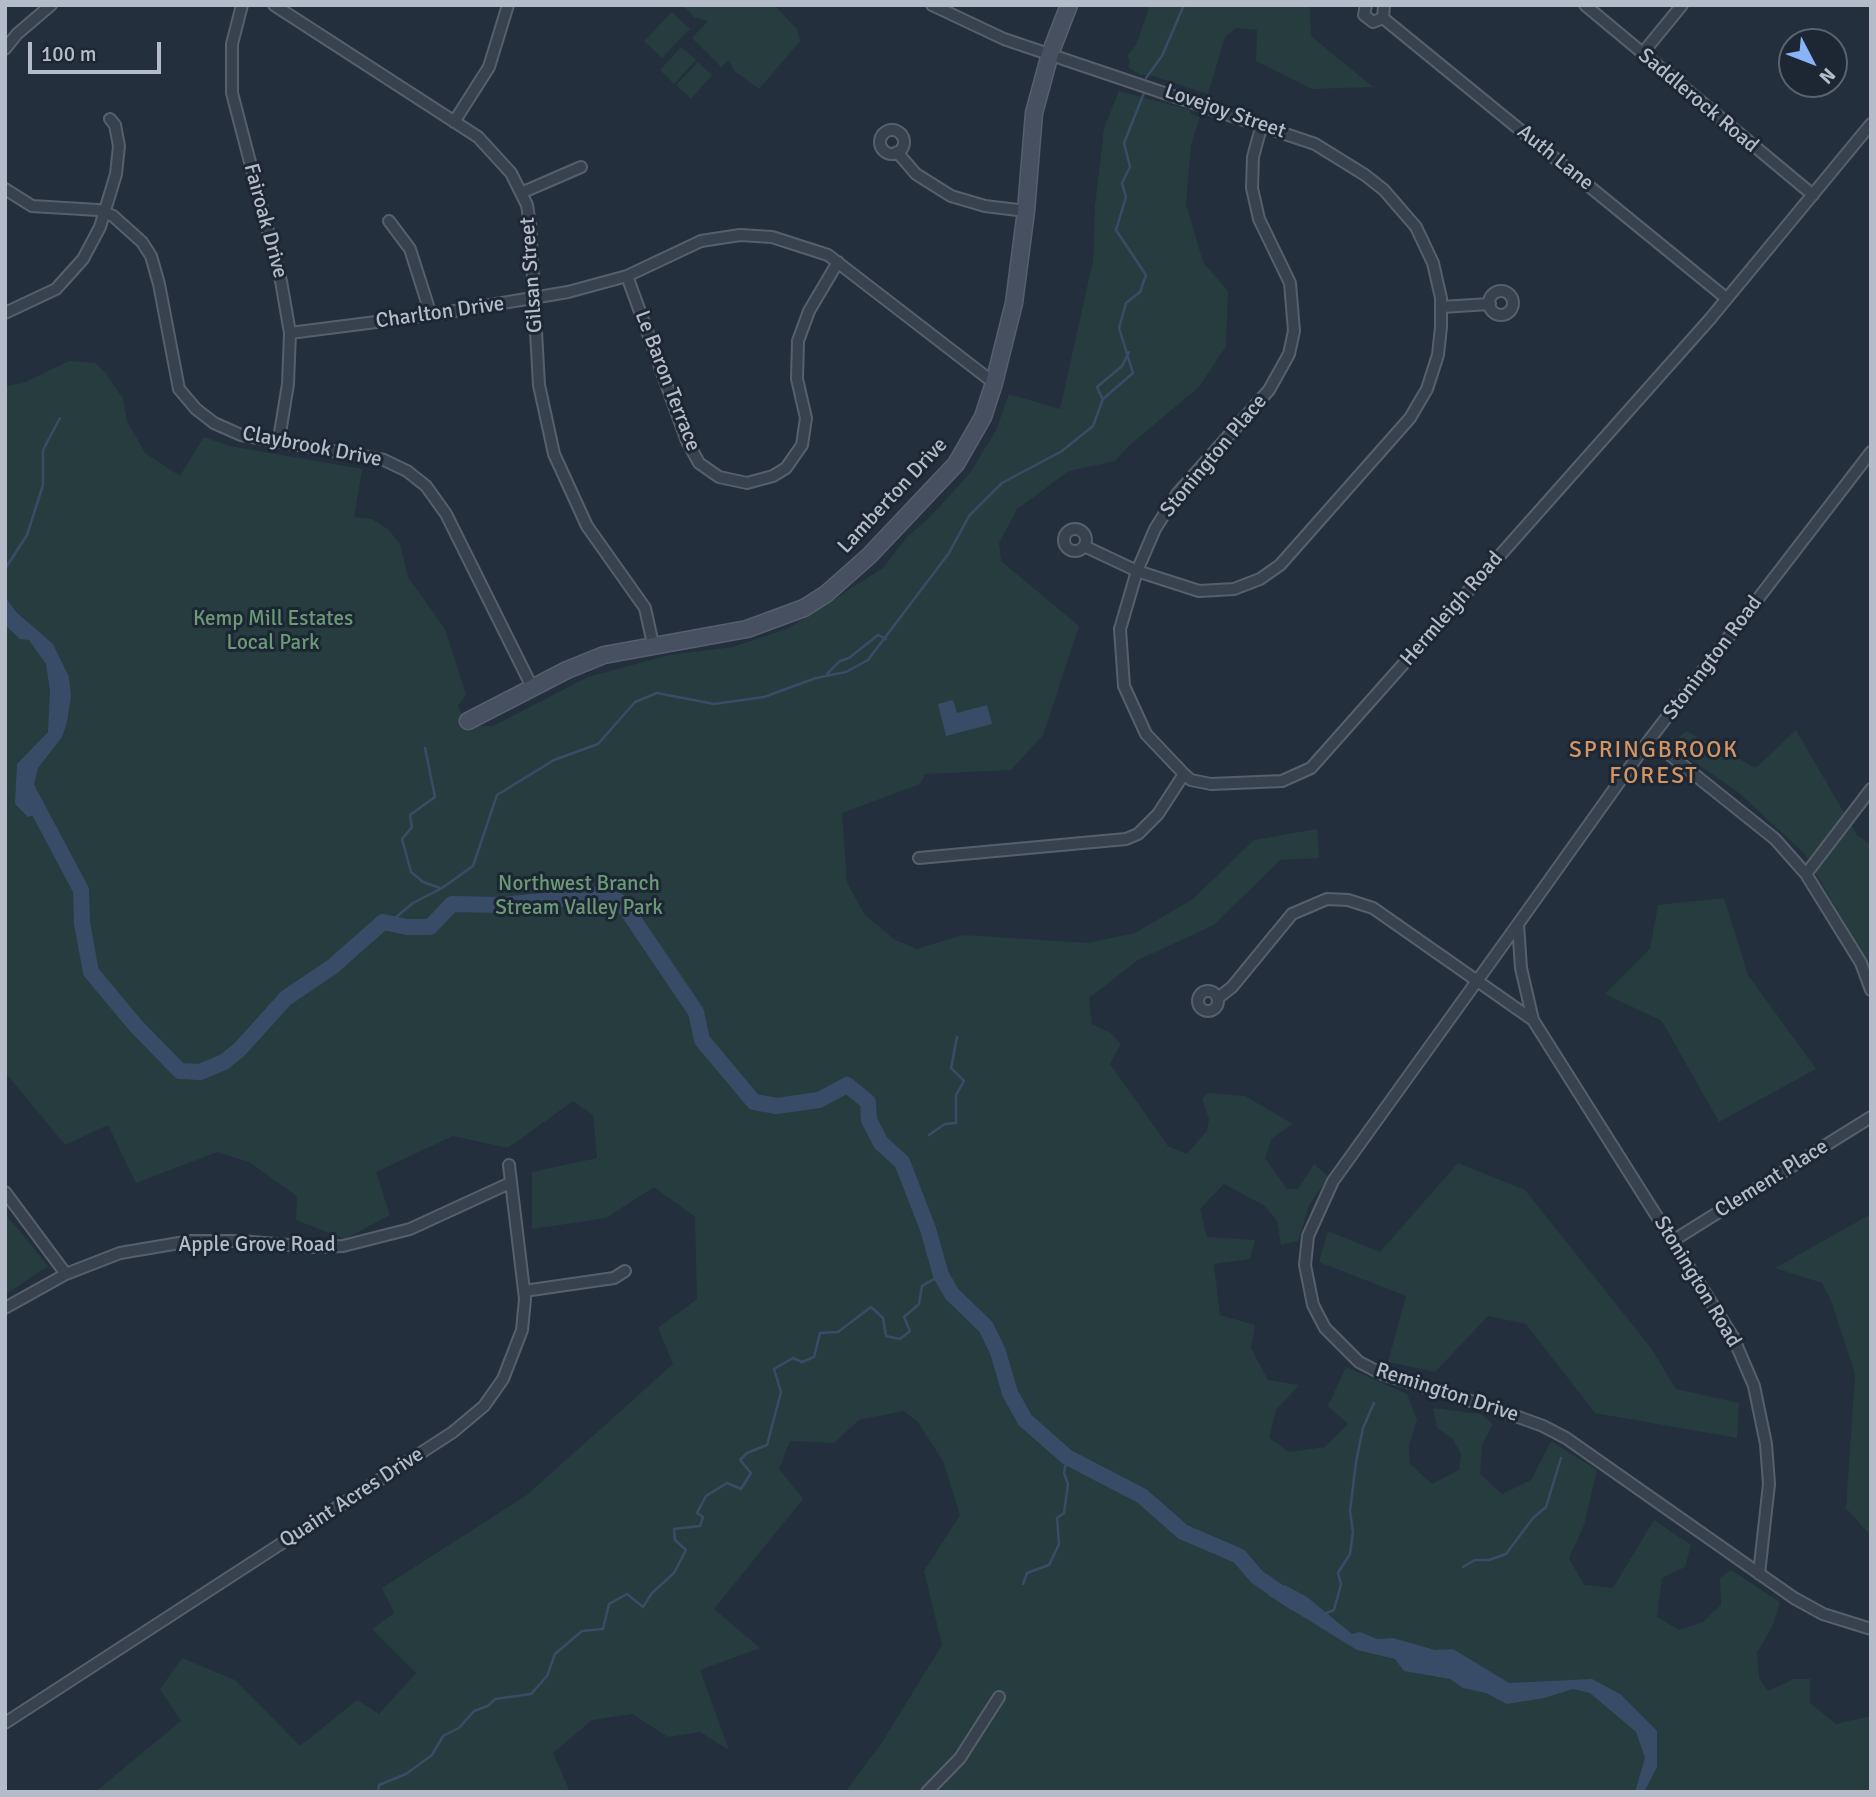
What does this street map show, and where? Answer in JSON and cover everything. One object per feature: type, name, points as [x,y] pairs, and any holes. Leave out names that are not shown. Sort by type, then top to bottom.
[{"type":"street","points":[[5,49],[17,34],[51,5]]},
{"type":"street","name":"Fairoak Drive","points":[[242,5],[232,44],[232,93],[281,281],[290,333],[288,384],[279,439]]},
{"type":"street","name":"Gilsan Street","points":[[274,5],[454,122],[496,153],[521,193],[530,224],[539,385],[554,454],[587,526],[645,608],[653,644]]},
{"type":"street","points":[[454,122],[489,67],[508,5]]},
{"type":"street","name":"Lovejoy Street","points":[[932,5],[1004,39],[1315,144],[1384,190],[1416,228],[1433,263],[1441,307],[1438,355],[1427,389],[1410,418],[1280,565],[1260,579],[1234,589],[1212,592],[1172,584],[1084,546]]},
{"type":"street","name":"Lamberton Drive","points":[[468,720],[532,687],[604,655],[747,629],[804,608],[826,594],[869,556],[956,464],[983,417],[1014,303],[1026,211],[1034,113],[1050,54],[1069,5]]},
{"type":"street","name":"Auth Lane","points":[[1366,5],[1364,15],[1369,21],[1377,22],[1384,18],[1726,298]]},
{"type":"street","points":[[1384,5],[1384,18]]},
{"type":"street","name":"Saddlerock Road","points":[[1585,5],[1813,195]]},
{"type":"street","points":[[1642,54],[1682,5]]},
{"type":"street","points":[[5,313],[33,302],[70,276],[83,259],[104,214],[116,174],[119,146],[115,125],[110,119]]},
{"type":"street","name":"Stonington Place","points":[[1184,774],[1146,734],[1124,686],[1120,629],[1137,571],[1155,529],[1177,494],[1269,390],[1289,354],[1294,331],[1290,283],[1259,219],[1252,188],[1253,157],[1262,124]]},
{"type":"street","name":"Hermleigh Road","points":[[1184,774],[1191,780],[1211,784],[1291,779],[1311,768],[1726,298],[1871,124]]},
{"type":"street","points":[[897,152],[916,174],[951,196],[985,206],[1026,211]]},
{"type":"street","points":[[521,193],[581,167]]},
{"type":"street","points":[[5,189],[32,205],[75,207],[104,214]]},
{"type":"street","name":"Claybrook Drive","points":[[104,214],[131,230],[151,256],[179,389],[196,409],[227,430],[241,435],[279,439],[384,460],[407,471],[426,486],[446,514],[532,687]]},
{"type":"street","points":[[389,222],[410,249],[431,315]]},
{"type":"street","name":"Charlton Drive","points":[[290,333],[534,299],[627,276],[694,244],[740,235],[799,243],[838,262],[994,383]]},
{"type":"street","name":"Le Baron Terrace","points":[[627,276],[687,441],[699,463],[719,477],[747,483],[774,476],[786,468],[796,458],[802,445],[806,418],[797,379],[798,341],[809,311],[838,262]]},
{"type":"street","points":[[1441,307],[1490,304]]},
{"type":"street","name":"Stonington Road","points":[[1759,1574],[1769,1484],[1761,1411],[1733,1337],[1533,1020],[1521,968],[1518,924],[1650,739],[1871,452]]},
{"type":"street","points":[[1650,739],[1776,839],[1806,874],[1861,963],[1871,990]]},
{"type":"street","points":[[919,858],[1126,839],[1138,834],[1158,814],[1184,774]]},
{"type":"street","points":[[1806,874],[1871,789]]},
{"type":"street","name":"Stonington Road","points":[[1218,998],[1232,987],[1292,914],[1326,899],[1348,900],[1373,908],[1533,1020]]},
{"type":"street","name":"Remington Drive","points":[[1518,924],[1333,1181],[1314,1217],[1305,1265],[1312,1305],[1325,1328],[1359,1362],[1382,1374],[1492,1407],[1566,1438],[1759,1574],[1824,1614],[1871,1629]]},
{"type":"street","name":"Clement Place","points":[[1674,1240],[1871,1117]]},
{"type":"street","name":"Quaint Acres Drive","points":[[5,1723],[453,1432],[484,1406],[503,1380],[523,1330],[524,1291],[509,1165]]},
{"type":"street","name":"Apple Grove Road","points":[[5,1308],[66,1275],[120,1253],[191,1241],[343,1246],[410,1229],[510,1183]]},
{"type":"street","points":[[5,1192],[66,1275]]},
{"type":"street","points":[[524,1291],[614,1278],[625,1271]]},
{"type":"street","points":[[927,1792],[960,1758],[999,1697]]},
{"type":"green space","points":[[683,5],[774,5],[797,29],[800,41],[759,89],[734,71],[729,60],[721,67],[692,38],[708,21],[694,17]]},
{"type":"green space","points":[[1150,5],[1310,5],[1311,36],[1373,87],[1312,89],[1256,61],[1257,30],[1236,28],[1225,37],[1208,94],[1150,75],[1140,75],[1128,67],[1130,61],[1127,56],[1136,45]]},
{"type":"green space","points":[[672,12],[690,29],[662,58],[644,41]]},
{"type":"green space","points":[[681,47],[696,60],[674,84],[660,70]]},
{"type":"green space","points":[[698,62],[712,75],[691,99],[676,85]]},
{"type":"green space","points":[[1119,91],[1190,110],[1191,114],[1200,117],[1191,145],[1186,204],[1203,262],[1228,291],[1226,346],[1199,387],[1131,444],[1115,461],[1069,471],[1017,509],[999,543],[1001,561],[1079,626],[1043,735],[1011,770],[925,774],[920,784],[842,813],[847,882],[864,914],[895,940],[917,949],[963,935],[1088,943],[1135,933],[1193,899],[1254,840],[1317,829],[1319,858],[1280,860],[1214,925],[1138,960],[1089,998],[1092,1024],[1109,1032],[1121,1044],[1110,1064],[1168,1146],[1187,1154],[1207,1131],[1209,1119],[1202,1098],[1209,1093],[1245,1096],[1293,1124],[1272,1138],[1265,1158],[1287,1189],[1298,1189],[1314,1164],[1329,1177],[1309,1205],[1298,1241],[1281,1245],[1277,1221],[1265,1206],[1224,1184],[1200,1209],[1207,1237],[1255,1240],[1250,1259],[1214,1264],[1220,1315],[1255,1325],[1251,1348],[1268,1380],[1299,1385],[1276,1410],[1269,1438],[1289,1452],[1325,1447],[1348,1424],[1328,1406],[1346,1367],[1407,1394],[1417,1420],[1409,1445],[1410,1464],[1432,1484],[1459,1470],[1461,1454],[1452,1438],[1437,1428],[1433,1408],[1481,1414],[1493,1424],[1482,1445],[1480,1474],[1502,1494],[1531,1480],[1551,1441],[1597,1470],[1584,1525],[1569,1558],[1584,1585],[1613,1588],[1654,1520],[1691,1545],[1685,1567],[1662,1578],[1657,1617],[1679,1630],[1703,1622],[1721,1605],[1720,1578],[1731,1570],[1780,1602],[1772,1627],[1757,1653],[1759,1678],[1768,1691],[1794,1679],[1810,1679],[1810,1703],[1836,1724],[1871,1716],[1871,1792],[845,1792],[881,1744],[942,1645],[924,1571],[960,1515],[943,1461],[917,1421],[903,1411],[859,1420],[834,1443],[790,1441],[779,1469],[803,1499],[714,1609],[760,1648],[700,1670],[729,1750],[700,1732],[668,1737],[632,1714],[592,1720],[553,1753],[570,1792],[95,1792],[181,1721],[160,1689],[182,1658],[235,1680],[300,1746],[357,1700],[379,1714],[416,1673],[372,1629],[394,1613],[382,1588],[527,1495],[673,1364],[658,1328],[697,1299],[695,1217],[654,1187],[606,1218],[532,1229],[532,1172],[597,1158],[593,1115],[573,1101],[508,1148],[453,1136],[376,1172],[390,1215],[345,1239],[296,1220],[297,1196],[249,1162],[217,1152],[136,1183],[108,1125],[65,1145],[5,1072],[5,386],[23,383],[69,361],[95,363],[105,372],[123,399],[127,421],[145,453],[180,476],[204,437],[230,446],[362,469],[354,517],[372,519],[388,529],[400,544],[408,577],[445,629],[466,694],[458,706],[468,726],[493,726],[588,677],[669,655],[733,647],[789,628],[883,568],[908,536],[932,515],[970,473],[996,430],[1009,394],[1060,409],[1093,261],[1095,206],[1104,128]]},
{"type":"green space","points":[[1796,730],[1857,835],[1871,845],[1871,969],[1804,853],[1738,792],[1670,745],[1686,731],[1756,768]]},
{"type":"green space","points":[[1724,898],[1748,975],[1816,1069],[1719,1122],[1662,1021],[1605,994],[1650,949],[1658,905]]},
{"type":"green space","points":[[1458,1163],[1525,1190],[1651,1348],[1676,1389],[1739,1403],[1737,1438],[1595,1413],[1526,1324],[1488,1316],[1435,1372],[1388,1362],[1406,1296],[1319,1262],[1328,1231],[1380,1252]]},
{"type":"green space","points":[[5,1213],[48,1266],[5,1295]]},
{"type":"green space","points":[[1871,1214],[1871,1536],[1846,1508],[1855,1374],[1831,1300],[1822,1283],[1775,1268]]},
{"type":"water","points":[[5,597],[16,612],[53,644],[69,677],[71,696],[62,737],[38,768],[34,784],[46,812],[28,817],[15,804],[17,764],[48,732],[50,691],[46,664],[29,640],[20,639],[5,625]]},
{"type":"water","points":[[953,700],[957,713],[987,705],[992,724],[946,736],[938,704]]},
{"type":"water","points":[[1285,1585],[1307,1597],[1352,1634],[1360,1632],[1377,1639],[1393,1638],[1435,1650],[1453,1649],[1509,1683],[1592,1679],[1620,1694],[1657,1731],[1657,1767],[1644,1792],[1635,1792],[1645,1758],[1636,1732],[1590,1693],[1573,1689],[1544,1698],[1507,1704],[1486,1693],[1463,1688],[1450,1679],[1404,1671],[1395,1659],[1357,1650],[1268,1595]]},
{"type":"waterway","points":[[1146,78],[1162,56],[1184,5]]},
{"type":"waterway","points":[[389,923],[413,903],[442,888],[473,866],[497,795],[554,760],[598,744],[635,702],[657,693],[714,704],[764,697],[816,678],[846,672],[868,660],[949,553],[969,516],[1002,483],[1062,451],[1093,426],[1103,399],[1133,373],[1119,328],[1126,303],[1140,292],[1146,275],[1116,230],[1126,197],[1122,183],[1130,167],[1124,143],[1144,93]]},
{"type":"waterway","points":[[1102,398],[1097,387],[1122,366],[1129,352]]},
{"type":"waterway","points":[[5,569],[27,535],[43,485],[43,450],[60,418]]},
{"type":"waterway","points":[[827,674],[840,661],[849,658],[878,635],[886,639]]},
{"type":"waterway","points":[[425,748],[435,797],[410,815],[412,827],[402,839],[411,872],[423,882],[440,888]]},
{"type":"waterway","points":[[31,796],[81,890],[82,923],[91,972],[136,1026],[180,1071],[200,1072],[224,1062],[239,1050],[286,998],[332,967],[383,922],[407,927],[430,927],[452,904],[503,905],[597,895],[614,897],[627,910],[696,1012],[702,1040],[754,1102],[777,1106],[819,1100],[847,1085],[868,1102],[869,1120],[881,1143],[902,1162],[928,1229],[941,1275],[952,1294],[986,1327],[998,1352],[1010,1393],[1025,1420],[1067,1457],[1142,1496],[1183,1532],[1239,1556],[1257,1577],[1295,1603]]},
{"type":"waterway","points":[[929,1135],[945,1124],[956,1123],[956,1095],[964,1081],[951,1068],[957,1037]]},
{"type":"waterway","points":[[378,1792],[379,1785],[406,1774],[432,1755],[443,1736],[459,1728],[474,1711],[488,1706],[495,1699],[531,1694],[547,1676],[555,1654],[582,1631],[603,1629],[609,1604],[627,1594],[643,1607],[652,1593],[674,1573],[686,1550],[675,1540],[674,1529],[700,1526],[703,1517],[697,1513],[706,1496],[727,1483],[741,1489],[751,1473],[740,1460],[747,1453],[767,1445],[781,1392],[774,1369],[793,1358],[802,1362],[814,1357],[820,1333],[838,1332],[871,1307],[883,1318],[886,1336],[900,1339],[910,1331],[904,1317],[919,1304],[922,1286],[941,1275]]},
{"type":"waterway","points":[[1324,1614],[1334,1610],[1341,1584],[1338,1573],[1350,1554],[1353,1532],[1350,1511],[1356,1462],[1363,1428],[1374,1403]]},
{"type":"waterway","points":[[1023,1584],[1027,1573],[1049,1565],[1059,1544],[1057,1518],[1064,1513],[1068,1484],[1064,1473],[1067,1457]]},
{"type":"waterway","points":[[1463,1567],[1475,1560],[1489,1560],[1506,1554],[1533,1518],[1546,1507],[1561,1458]]},
{"type":"district","name":"SPRINGBROOK FOREST","points":[[1654,764]]},
{"type":"park label","name":"Kemp Mill Estates Local Park","points":[[273,631]]},
{"type":"park label","name":"Northwest Branch Stream Valley Park","points":[[579,896]]}]
